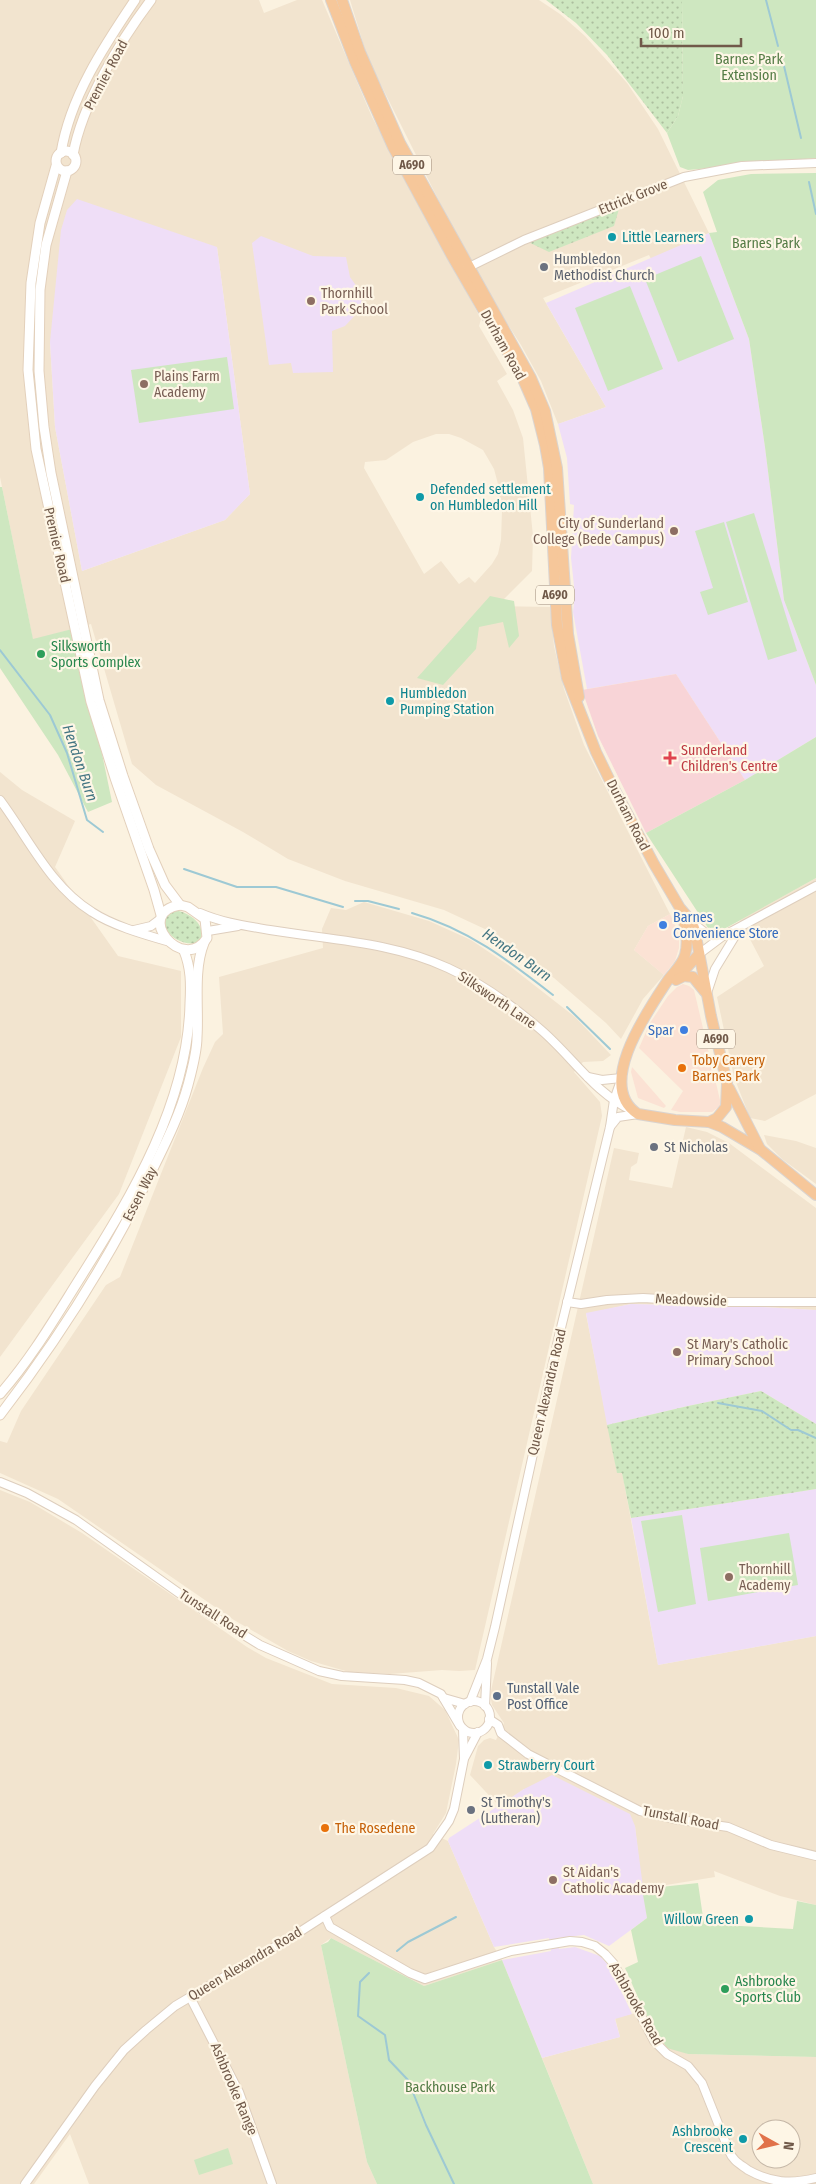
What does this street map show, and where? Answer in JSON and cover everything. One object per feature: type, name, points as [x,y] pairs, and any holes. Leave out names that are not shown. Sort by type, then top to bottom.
[{"type":"highway","name":"Durham Road","points":[[331,0],[374,108],[464,269],[531,378],[545,411],[557,468],[568,634],[583,718],[596,752],[642,844],[680,908],[692,922],[726,1083],[726,1107],[717,1118],[709,1122]]},
{"type":"highway","name":"Durham Road","points":[[342,0],[360,52],[382,105],[464,269]]},
{"type":"highway","name":"Durham Road","points":[[620,1080],[633,1038],[645,1016],[685,956],[687,935],[680,908]]},
{"type":"highway","name":"Durham Road","points":[[662,992],[699,954]]},
{"type":"highway","name":"Durham Road","points":[[673,982],[689,975],[696,980],[707,995]]},
{"type":"highway","points":[[620,1080],[624,1097],[635,1112]]},
{"type":"highway","name":"Durham Road","points":[[726,1083],[761,1150]]},
{"type":"highway","name":"Durham Road","points":[[635,1112],[674,1120],[709,1122],[734,1133],[761,1150],[816,1195]]},
{"type":"main road","name":"Premier Road","points":[[61,153],[64,131],[74,105],[116,27],[134,0]]},
{"type":"main road","name":"Premier Road","points":[[73,155],[76,137],[95,92],[125,38],[151,0]]},
{"type":"main road","points":[[61,153],[75,157],[76,164],[71,170],[56,166],[56,158],[61,153]]},
{"type":"main road","name":"Premier Road","points":[[56,166],[40,223],[31,283],[28,370],[36,449],[91,702],[154,890],[161,930],[170,942]]},
{"type":"main road","name":"Premier Road","points":[[67,170],[46,245],[40,290],[39,362],[44,427],[51,473],[100,700],[123,776],[149,848],[170,895],[180,905],[196,912]]},
{"type":"main road","points":[[160,917],[166,909],[180,905]]},
{"type":"main road","points":[[170,942],[184,951],[193,950],[204,943],[208,938],[205,919],[196,912]]},
{"type":"main road","name":"Essen Way","points":[[0,1415],[33,1372],[96,1278],[174,1126],[188,1085],[197,1039],[198,961],[204,943]]},
{"type":"main road","name":"Essen Way","points":[[0,1394],[19,1373],[103,1243],[152,1148],[166,1115],[186,1044],[190,1014],[190,966],[184,951]]},
{"type":"street","name":"Ettrick Grove","points":[[464,269],[519,242],[684,177],[742,166],[816,163]]},
{"type":"street","points":[[0,800],[39,859],[64,890],[92,913],[170,942]]},
{"type":"street","points":[[699,954],[722,936],[816,886]]},
{"type":"street","name":"Silksworth Lane","points":[[196,912],[214,919],[243,926],[397,949],[446,967],[478,984],[540,1029],[597,1088],[635,1112]]},
{"type":"street","points":[[134,930],[150,926],[160,917]]},
{"type":"street","name":"A690","points":[[692,922],[708,935],[722,936]]},
{"type":"street","name":"Silksworth Lane","points":[[208,931],[243,926]]},
{"type":"street","points":[[707,995],[716,969],[741,926]]},
{"type":"street","points":[[588,1077],[602,1080],[620,1080]]},
{"type":"street","name":"Queen Alexandra Road","points":[[464,1759],[489,1719],[485,1706],[487,1659],[567,1302],[620,1080]]},
{"type":"street","points":[[610,1127],[618,1117],[635,1112]]},
{"type":"street","name":"Meadowside","points":[[567,1302],[581,1304],[643,1298],[711,1302],[816,1302]]},
{"type":"street","name":"Tunstall Road","points":[[0,1482],[27,1493],[76,1520],[200,1608],[260,1645],[319,1671],[342,1676],[405,1680],[441,1694],[444,1698],[467,1703]]},
{"type":"street","name":"Queen Alexandra Road","points":[[25,2184],[95,2086],[124,2050],[175,2006],[325,1916],[430,1848],[449,1821],[454,1809],[464,1759],[462,1727],[458,1716],[467,1703],[487,1659]]},
{"type":"street","points":[[444,1698],[462,1727],[473,1733],[480,1731],[501,1733]]},
{"type":"street","points":[[467,1703],[481,1703],[485,1706]]},
{"type":"street","name":"Tunstall Road","points":[[489,1719],[498,1726],[501,1733],[528,1754],[640,1811],[674,1819],[728,1826],[771,1844],[816,1856]]},
{"type":"street","name":"Ashbrooke Road","points":[[325,1916],[330,1927],[410,1973],[425,1979],[511,1951],[570,1941],[595,1946],[606,1954],[614,1964],[654,2041],[666,2054],[688,2066],[702,2083],[734,2160],[752,2172],[774,2181],[795,2182],[816,2178]]},
{"type":"street","name":"Ashbrooke Range","points":[[190,1998],[239,2092],[272,2184]]},
{"type":"shaded area","points":[[0,0],[259,0],[264,13],[297,0],[322,0],[372,117],[481,319],[479,326],[507,374],[497,381],[513,410],[523,438],[533,536],[532,571],[497,606],[550,607],[554,646],[564,689],[584,745],[670,914],[648,926],[634,950],[664,975],[643,999],[621,1039],[606,1023],[554,978],[487,930],[444,910],[345,881],[288,859],[243,832],[156,785],[132,764],[91,624],[33,640],[0,477]],"holes":[[[217,247],[250,494],[225,520],[82,571],[55,427],[50,342]],[[436,434],[449,434],[461,438],[483,450],[494,469],[498,484],[502,511],[501,540],[498,554],[492,564],[475,583],[469,577],[459,584],[441,561],[424,574],[364,468],[365,462],[386,460],[413,442]]]},
{"type":"shaded area","points":[[350,0],[539,0],[560,14],[585,36],[627,83],[658,129],[709,233],[651,259],[649,255],[543,298],[606,407],[558,424],[541,381],[521,345],[476,275],[368,59]]},
{"type":"shaded area","name":"Plains Farm Academy","points":[[77,199],[217,247],[250,494],[225,520],[82,571],[55,427],[50,342],[61,230],[67,210]]},
{"type":"shaded area","name":"City of Sunderland College (Bede Campus)","points":[[709,233],[749,339],[765,447],[784,600],[816,685],[816,737],[745,780],[676,674],[587,689],[573,612],[575,595],[571,558],[574,505],[570,504],[567,458],[558,424],[606,407],[546,303]]},
{"type":"shaded area","name":"Thornhill Park School","points":[[261,236],[313,256],[346,257],[350,277],[362,294],[361,309],[345,326],[332,331],[333,372],[293,373],[291,363],[269,365],[252,243]]},
{"type":"shaded area","name":"Sunderland Children's Centre","points":[[676,674],[745,780],[646,833],[598,736],[582,690]]},
{"type":"shaded area","points":[[0,772],[22,790],[75,821],[55,867],[118,956],[181,971],[181,1037],[119,1194],[0,1357]]},
{"type":"shaded area","points":[[816,878],[816,1094],[765,1121],[750,1118],[734,1077],[717,997],[764,966],[740,920]]},
{"type":"shaded area","points":[[364,902],[429,921],[471,940],[511,967],[575,1017],[611,1055],[603,1061],[583,1062],[574,1072],[600,1102],[602,1116],[475,1670],[442,1670],[390,1674],[349,1672],[311,1661],[288,1651],[234,1620],[58,1499],[0,1473],[0,1441],[7,1443],[21,1411],[106,1285],[120,1277],[203,1068],[215,1042],[223,1034],[219,977],[323,948],[322,929],[331,908],[346,910]]},
{"type":"shaded area","points":[[670,914],[679,934],[679,948],[675,961],[664,975],[634,950],[648,926]]},
{"type":"shaded area","points":[[683,984],[694,990],[720,1100],[720,1106],[712,1112],[680,1112],[671,1110],[683,1091],[639,1048],[650,1023],[668,996]]},
{"type":"shaded area","points":[[632,1067],[666,1106],[664,1108],[638,1098],[631,1072]]},
{"type":"shaded area","points":[[686,1127],[707,1132],[729,1143],[816,1208],[816,1310],[631,1304],[586,1314],[617,1472],[622,1472],[658,1665],[816,1636],[816,1905],[780,1896],[714,1871],[715,1877],[642,1889],[635,1826],[524,1789],[499,1806],[470,1775],[478,1746],[484,1740],[490,1738],[496,1740],[504,1723],[492,1705],[490,1695],[614,1148],[639,1153],[637,1163],[631,1167],[629,1180],[672,1188]]},
{"type":"shaded area","points":[[764,1135],[796,1141],[816,1148],[816,1184],[782,1159],[767,1144]]},
{"type":"shaded area","name":"St Mary's Catholic Primary School","points":[[631,1304],[816,1310],[816,1424],[761,1391],[607,1425],[586,1313]]},
{"type":"shaded area","name":"Thornhill Academy","points":[[816,1489],[816,1636],[658,1665],[631,1518]]},
{"type":"shaded area","points":[[0,1490],[30,1502],[82,1533],[247,1647],[266,1658],[332,1684],[396,1688],[429,1696],[445,1710],[459,1740],[446,1813],[433,1834],[448,1841],[494,1947],[502,1960],[424,1986],[331,1938],[321,1945],[367,2162],[377,2184],[89,2184],[70,2134],[34,2184],[0,2184]]},
{"type":"shaded area","name":"St Aidan's Catholic Academy","points":[[552,1775],[630,1814],[635,1826],[647,1918],[609,1946],[584,1935],[557,1938],[559,1949],[575,1947],[600,1956],[610,1967],[632,2014],[615,2019],[620,2037],[542,2058],[502,1960],[551,1951],[549,1938],[494,1947],[448,1841],[449,1838],[524,1789]]},
{"type":"shaded area","points":[[644,2011],[661,2041],[688,2054],[816,2057],[816,2184],[593,2184],[542,2058],[620,2037],[615,2018]]},
{"type":"green space","points":[[546,0],[682,0],[683,96],[678,116],[667,133],[607,55],[576,23]]},
{"type":"green space","name":"Barnes Park Extension","points":[[682,0],[816,0],[816,158],[688,170],[680,167],[667,133],[678,116],[683,96]]},
{"type":"green space","name":"Barnes Park","points":[[816,173],[816,685],[784,600],[765,447],[749,339],[709,233],[717,232],[703,192],[718,180],[751,174]]},
{"type":"green space","points":[[621,202],[614,226],[549,252],[524,240]]},
{"type":"green space","points":[[701,256],[734,339],[678,362],[645,279]]},
{"type":"green space","points":[[630,286],[663,369],[608,391],[575,308]]},
{"type":"green space","points":[[227,357],[234,409],[139,423],[131,370]]},
{"type":"green space","name":"Silksworth Sports Complex","points":[[0,487],[2,487],[33,639],[76,628],[112,802],[88,812],[58,755],[0,668]]},
{"type":"green space","points":[[754,513],[797,651],[768,660],[726,522]]},
{"type":"green space","points":[[724,522],[748,602],[708,615],[700,592],[713,588],[695,531]]},
{"type":"green space","points":[[490,596],[514,601],[519,636],[509,648],[503,622],[479,627],[476,649],[443,685],[417,678]]},
{"type":"green space","points":[[816,737],[816,878],[726,928],[710,931],[646,833],[745,780]]},
{"type":"green space","points":[[175,910],[196,920],[201,930],[200,942],[183,942],[170,934],[165,922],[168,915]]},
{"type":"green space","points":[[761,1391],[816,1424],[816,1489],[631,1518],[622,1473],[617,1473],[607,1425]]},
{"type":"green space","points":[[682,1515],[696,1604],[658,1612],[641,1521]]},
{"type":"green space","points":[[789,1533],[798,1585],[708,1601],[700,1548]]},
{"type":"green space","name":"Ashbrooke Sports Club","points":[[698,1883],[704,1924],[793,1929],[797,1901],[816,1905],[816,2057],[688,2054],[667,2048],[644,2011],[625,1968],[638,1962],[631,1930],[647,1918],[642,1889]]},
{"type":"green space","name":"Backhouse Park","points":[[331,1938],[424,1986],[502,1960],[593,2184],[377,2184],[367,2162],[321,1945],[328,1942]]},
{"type":"green space","points":[[228,2148],[233,2164],[199,2175],[194,2160]]},
{"type":"waterway","points":[[766,0],[778,46]]},
{"type":"waterway","points":[[784,66],[801,138]]},
{"type":"waterway","points":[[809,182],[816,214]]},
{"type":"waterway","name":"Hendon Burn","points":[[0,650],[50,715],[67,753],[87,820],[103,832]]},
{"type":"waterway","name":"Hendon Burn","points":[[184,869],[237,887],[276,887],[343,907]]},
{"type":"waterway","name":"Hendon Burn","points":[[355,901],[368,901],[399,909]]},
{"type":"waterway","name":"Hendon Burn","points":[[412,913],[451,928],[487,947],[553,995]]},
{"type":"waterway","name":"Hendon Burn","points":[[567,1007],[610,1049]]},
{"type":"waterway","name":"Hendon Burn","points":[[718,1403],[762,1411],[791,1430],[798,1430],[816,1438]]},
{"type":"waterway","points":[[397,1951],[408,1942],[456,1917]]},
{"type":"waterway","name":"Hendon Burn","points":[[369,1973],[360,1982],[358,2016],[385,2035],[389,2060],[408,2080],[426,2125],[454,2184]]},
{"type":"place","name":"Little Learners","points":[[612,237]]},
{"type":"place","name":"Humbledon Methodist Church","points":[[544,267]]},
{"type":"place","name":"Thornhill Park School","points":[[311,301]]},
{"type":"place","name":"Plains Farm Academy","points":[[144,384]]},
{"type":"place","name":"Defended settlement on Humbledon Hill","points":[[420,497]]},
{"type":"place","name":"City of Sunderland College (Bede Campus)","points":[[674,531]]},
{"type":"place","name":"Silksworth Sports Complex","points":[[41,654]]},
{"type":"place","name":"Humbledon Pumping Station","points":[[390,701]]},
{"type":"place","name":"Sunderland Children's Centre","points":[[670,758]]},
{"type":"place","name":"Barnes Convenience Store","points":[[663,925]]},
{"type":"place","name":"Spar","points":[[684,1030]]},
{"type":"place","name":"Toby Carvery Barnes Park","points":[[682,1068]]},
{"type":"place","name":"St Nicholas","points":[[654,1147]]},
{"type":"place","name":"St Mary's Catholic Primary School","points":[[677,1352]]},
{"type":"place","name":"Thornhill Academy","points":[[729,1577]]},
{"type":"place","name":"Tunstall Vale Post Office","points":[[497,1696]]},
{"type":"place","name":"Strawberry Court","points":[[488,1765]]},
{"type":"place","name":"St Timothy's (Lutheran)","points":[[471,1810]]},
{"type":"place","name":"The Rosedene","points":[[325,1828]]},
{"type":"place","name":"St Aidan's Catholic Academy","points":[[553,1880]]},
{"type":"place","name":"Willow Green","points":[[749,1919]]},
{"type":"place","name":"Ashbrooke Sports Club","points":[[725,1989]]},
{"type":"place","name":"Ashbrooke Crescent","points":[[743,2139]]}]
